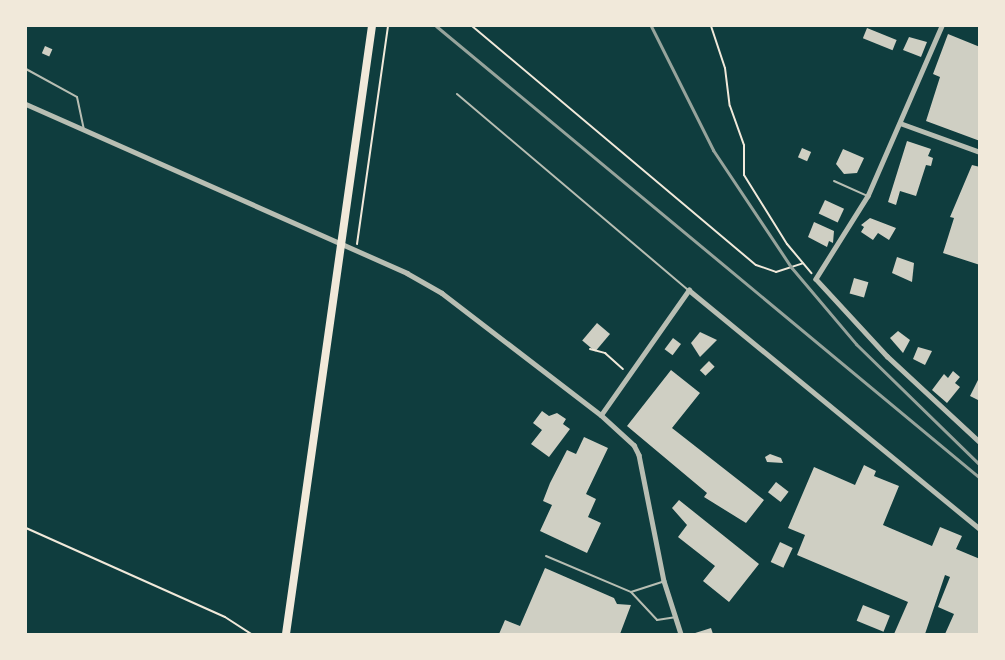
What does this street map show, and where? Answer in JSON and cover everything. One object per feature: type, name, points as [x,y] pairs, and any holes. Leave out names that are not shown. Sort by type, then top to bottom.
[{"type":"main road","points":[[286,634],[372,26]]},
{"type":"street","points":[[942,26],[868,196],[816,279],[895,364],[978,441],[980,434]]},
{"type":"street","points":[[26,104],[357,250],[442,293],[601,416],[634,445],[639,455],[664,581],[681,634]]},
{"type":"street","points":[[900,123],[980,152]]},
{"type":"street","points":[[601,416],[688,290],[980,529]]},
{"type":"lane","points":[[26,69],[77,97],[84,130]]},
{"type":"lane","points":[[457,94],[688,290]]},
{"type":"lane","points":[[834,181],[868,196]]},
{"type":"lane","points":[[546,556],[631,592],[657,620],[675,617]]},
{"type":"lane","points":[[631,592],[664,581]]},
{"type":"path","points":[[357,250],[388,26]]},
{"type":"path","points":[[472,26],[756,265],[776,272],[803,263]]},
{"type":"path","points":[[711,26],[725,68],[730,106],[744,145],[744,175],[800,260],[816,279]]},
{"type":"path","points":[[590,349],[605,353],[630,375]]},
{"type":"path","points":[[26,528],[225,616],[251,634]]},
{"type":"building","points":[[867,28],[897,40],[893,50],[863,38]]},
{"type":"building","points":[[948,34],[980,47],[980,141],[926,121],[940,77],[933,74]]},
{"type":"building","points":[[909,37],[927,42],[921,57],[903,50]]},
{"type":"building","points":[[45,46],[52,49],[49,56],[42,53]]},
{"type":"building","points":[[907,141],[931,149],[928,156],[933,158],[931,166],[926,165],[916,196],[900,191],[896,205],[888,202]]},
{"type":"building","points":[[802,148],[811,152],[807,161],[798,157]]},
{"type":"building","points":[[843,149],[864,158],[857,173],[844,174],[836,164]]},
{"type":"building","points":[[972,165],[980,167],[980,265],[943,253],[954,218],[950,217]]},
{"type":"building","points":[[825,200],[844,209],[838,222],[819,214]]},
{"type":"building","points":[[870,218],[896,228],[889,240],[878,233],[873,240],[861,232],[864,227],[861,225]]},
{"type":"building","points":[[814,222],[834,231],[833,243],[829,241],[827,247],[808,237]]},
{"type":"building","points":[[897,257],[914,263],[912,282],[892,273]]},
{"type":"building","points":[[854,278],[868,282],[864,298],[850,293]]},
{"type":"building","points":[[597,323],[610,334],[595,352],[582,341]]},
{"type":"building","points":[[898,331],[910,340],[903,353],[890,338]]},
{"type":"building","points":[[700,332],[717,340],[700,357],[691,343]]},
{"type":"building","points":[[673,338],[681,344],[673,355],[665,349]]},
{"type":"building","points":[[918,347],[932,351],[925,365],[913,359]]},
{"type":"building","points":[[709,361],[715,367],[705,376],[700,370]]},
{"type":"building","points":[[671,370],[700,393],[672,428],[764,500],[746,523],[704,497],[707,493],[627,426]]},
{"type":"building","points":[[953,371],[960,377],[955,383],[960,387],[947,403],[932,390],[944,374],[948,378]]},
{"type":"building","points":[[980,376],[980,401],[970,396]]},
{"type":"building","points":[[542,411],[549,416],[557,413],[566,419],[563,424],[570,429],[549,457],[531,444],[542,430],[533,423]]},
{"type":"building","points":[[584,437],[608,448],[586,494],[596,499],[588,517],[601,523],[587,553],[540,531],[552,505],[543,501],[550,483],[567,450],[576,454]]},
{"type":"building","points":[[770,454],[781,458],[783,463],[767,462],[765,457]]},
{"type":"building","points":[[864,465],[876,471],[874,476],[899,486],[883,525],[932,546],[940,527],[962,536],[956,549],[980,559],[980,634],[945,634],[954,614],[938,607],[950,577],[945,575],[925,634],[894,634],[908,602],[797,555],[805,535],[788,528],[814,467],[855,485]]},
{"type":"building","points":[[776,482],[789,492],[781,502],[768,492]]},
{"type":"building","points":[[679,500],[759,564],[729,602],[703,581],[715,566],[678,537],[687,525],[672,508]]},
{"type":"building","points":[[780,542],[793,548],[783,568],[771,562]]},
{"type":"building","points":[[545,568],[614,598],[617,604],[631,605],[620,634],[499,634],[505,620],[520,626]]},
{"type":"building","points":[[863,605],[890,616],[884,632],[857,621]]},
{"type":"building","points":[[711,628],[713,634],[692,634]]},
{"type":"railway","points":[[436,26],[980,478]]},
{"type":"railway","points":[[651,26],[713,150],[791,267],[856,344],[980,465]]}]
